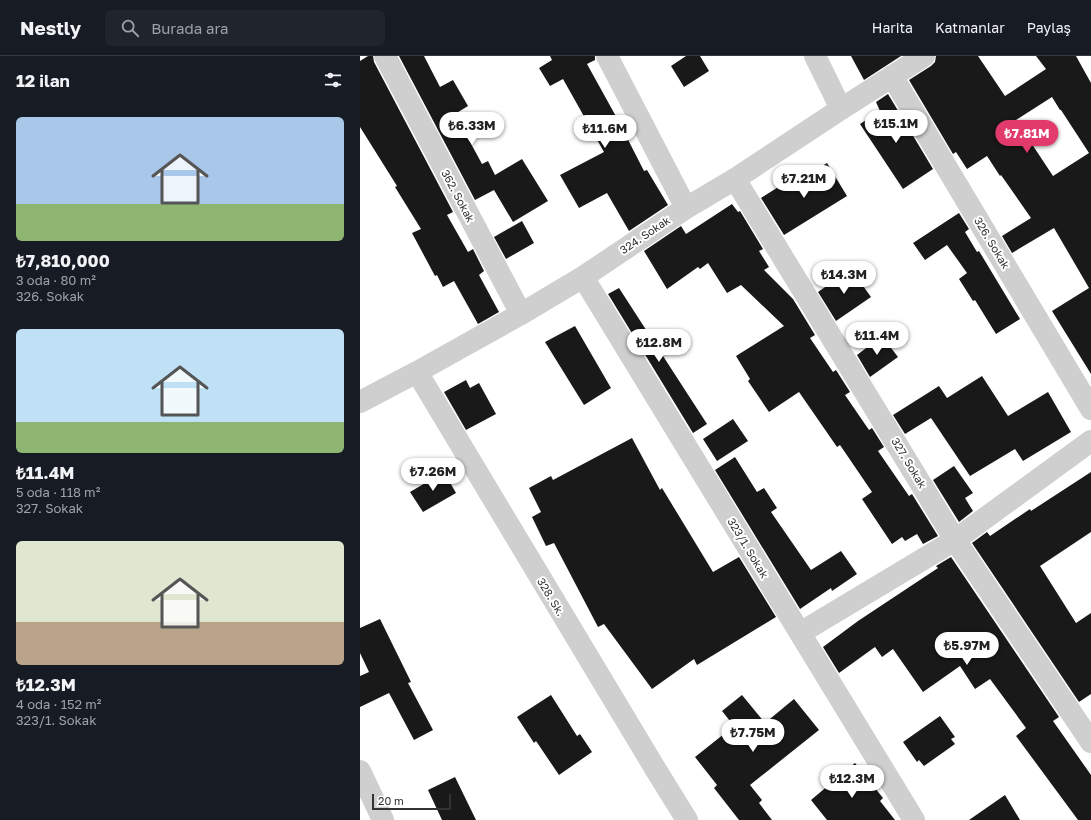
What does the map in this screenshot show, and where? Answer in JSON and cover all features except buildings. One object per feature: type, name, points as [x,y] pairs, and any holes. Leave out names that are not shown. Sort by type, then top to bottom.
[{"type":"street","name":"362. Sokak","points":[[385,56],[521,314]]},
{"type":"street","points":[[607,56],[686,208]]},
{"type":"street","points":[[815,56],[841,109]]},
{"type":"street","name":"324. Sokak","points":[[360,402],[521,314],[583,277],[686,208],[735,179],[924,56]]},
{"type":"street","name":"326. Sokak","points":[[892,76],[1091,409]]},
{"type":"street","name":"327. Sokak","points":[[735,179],[955,540],[1091,742]]},
{"type":"street","name":"323/1. Sokak","points":[[583,277],[914,820]]},
{"type":"street","name":"328. Sk.","points":[[416,372],[687,820]]},
{"type":"street","points":[[800,633],[955,540],[1091,441]]},
{"type":"street","points":[[360,771],[383,820]]}]
